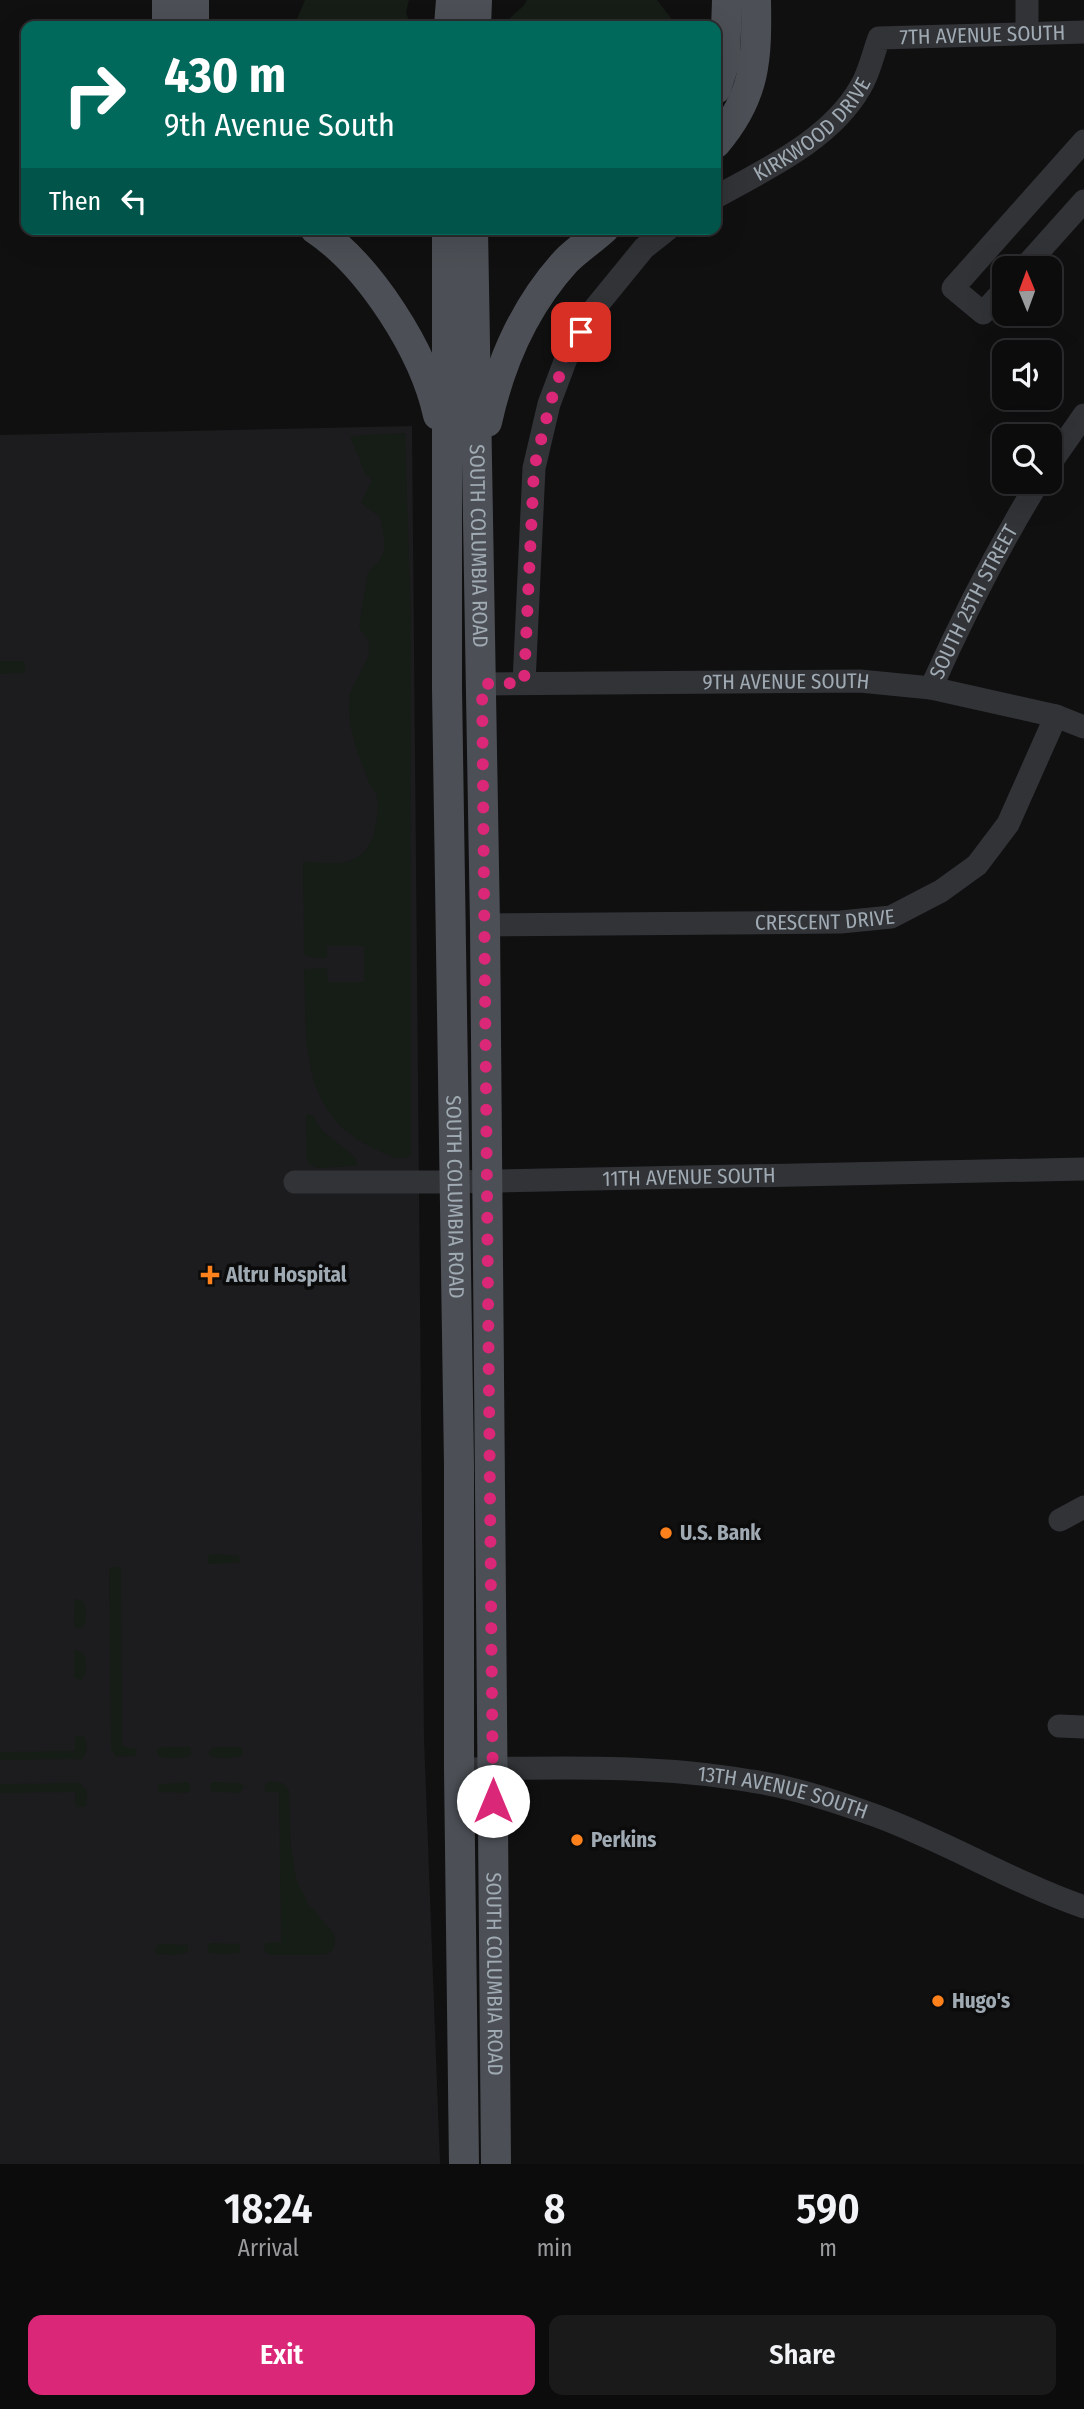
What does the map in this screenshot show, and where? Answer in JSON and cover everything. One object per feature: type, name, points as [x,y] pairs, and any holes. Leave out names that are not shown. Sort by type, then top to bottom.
[{"type":"main road","points":[[167,0],[167,21]]},
{"type":"main road","points":[[194,0],[194,21]]},
{"type":"main road","points":[[449,21],[450,0]]},
{"type":"main road","points":[[476,21],[477,0]]},
{"type":"main road","points":[[721,73],[725,61],[727,0]]},
{"type":"main road","points":[[721,137],[748,93],[757,44],[756,0]]},
{"type":"main road","points":[[324,235],[381,296],[416,351],[436,405],[447,458]]},
{"type":"main road","name":"SOUTH COLUMBIA ROAD","points":[[446,235],[447,611],[459,1464],[459,1769],[464,2164]]},
{"type":"main road","name":"SOUTH COLUMBIA ROAD","points":[[473,235],[485,925],[496,2164]]},
{"type":"main road","points":[[479,456],[489,412],[509,349],[539,296],[567,260],[597,235]]},
{"type":"main road","points":[[447,611],[454,641],[464,665],[472,678],[482,684]]},
{"type":"street","points":[[1027,0],[1027,33]]},
{"type":"street","name":"7TH AVENUE SOUTH","points":[[879,38],[1084,32]]},
{"type":"street","name":"KIRKWOOD DRIVE","points":[[721,194],[799,149],[836,120],[861,88],[879,38]]},
{"type":"street","points":[[992,303],[983,313],[953,288],[1084,141]]},
{"type":"street","points":[[1035,256],[1084,201]]},
{"type":"street","points":[[524,683],[534,468],[550,404],[566,356],[595,308],[644,248],[660,235]]},
{"type":"street","points":[[1062,447],[1084,415]]},
{"type":"street","name":"SOUTH 25TH STREET","points":[[931,688],[1006,534],[1031,494]]},
{"type":"street","name":"9TH AVENUE SOUTH","points":[[482,684],[860,681],[931,688],[1056,716],[1084,727]]},
{"type":"street","name":"CRESCENT DRIVE","points":[[485,925],[841,922],[891,917],[941,891],[977,865],[1008,824],[1056,716]]},
{"type":"street","name":"11TH AVENUE SOUTH","points":[[295,1182],[453,1182],[1084,1169]]},
{"type":"street","points":[[1060,1520],[1084,1507]]},
{"type":"street","points":[[1059,1726],[1084,1727]]},
{"type":"street","name":"13TH AVENUE SOUTH","points":[[459,1769],[622,1768],[692,1772],[753,1781],[808,1794],[876,1815],[1052,1896],[1084,1908]]},
{"type":"shaded area","points":[[305,0],[409,0],[406,12],[409,21],[296,21]]},
{"type":"shaded area","points":[[527,0],[657,0],[673,21],[508,21]]},
{"type":"shaded area","name":"Altru Hospital","points":[[412,426],[424,1738],[440,2164],[0,2164],[0,435]]},
{"type":"shaded area","points":[[405,433],[411,618],[411,1155],[402,1158],[375,1149],[350,1134],[332,1116],[319,1095],[307,1048],[304,969],[327,968],[328,982],[364,982],[364,946],[327,946],[327,958],[304,955],[303,861],[338,863],[357,857],[371,842],[375,829],[377,797],[367,778],[354,740],[349,700],[353,685],[368,655],[368,640],[359,627],[368,571],[380,560],[384,541],[380,517],[361,503],[372,480],[366,475],[350,436]]},
{"type":"shaded area","points":[[0,661],[25,661],[25,673],[0,674]]},
{"type":"shaded area","points":[[308,1114],[312,1115],[323,1131],[357,1159],[357,1164],[317,1168],[310,1165],[307,1159]]},
{"type":"shaded area","points":[[208,1556],[239,1556],[240,1563],[208,1564]]},
{"type":"shaded area","points":[[109,1567],[121,1567],[122,1746],[137,1749],[136,1756],[116,1757],[111,1748]]},
{"type":"shaded area","points":[[75,1599],[83,1601],[85,1608],[86,1620],[81,1629],[74,1627]]},
{"type":"shaded area","points":[[74,1650],[83,1652],[85,1659],[86,1671],[81,1680],[74,1678]]},
{"type":"shaded area","points":[[79,1735],[84,1737],[87,1746],[81,1759],[0,1760],[0,1752],[75,1751],[75,1738]]},
{"type":"shaded area","points":[[162,1747],[191,1747],[191,1755],[175,1758],[159,1756],[157,1751]]},
{"type":"shaded area","points":[[213,1747],[242,1747],[242,1755],[226,1758],[210,1756],[209,1751]]},
{"type":"shaded area","points":[[271,1781],[284,1784],[289,1789],[291,1849],[296,1879],[309,1905],[335,1935],[332,1951],[326,1955],[271,1955],[266,1953],[263,1947],[267,1943],[281,1942],[279,1792],[264,1790],[266,1783]]},
{"type":"shaded area","points":[[185,1782],[190,1784],[191,1789],[187,1793],[158,1792],[158,1785]]},
{"type":"shaded area","points":[[79,1783],[87,1790],[86,1807],[76,1807],[75,1792],[0,1793],[0,1784]]},
{"type":"shaded area","points":[[242,1783],[244,1788],[239,1793],[210,1791],[210,1784]]},
{"type":"shaded area","points":[[211,1943],[240,1944],[240,1952],[208,1952],[207,1948]]},
{"type":"shaded area","points":[[159,1944],[188,1945],[188,1952],[172,1955],[156,1953],[155,1948]]},
{"type":"place","name":"Altru Hospital","points":[[210,1275]]},
{"type":"place","name":"U.S. Bank","points":[[666,1533]]},
{"type":"place","name":"Perkins","points":[[577,1840]]},
{"type":"place","name":"Hugo's","points":[[938,2001]]},
{"type":"route","points":[[493,1801],[482,684],[524,683],[534,468],[550,404],[566,356],[581,332]]}]
